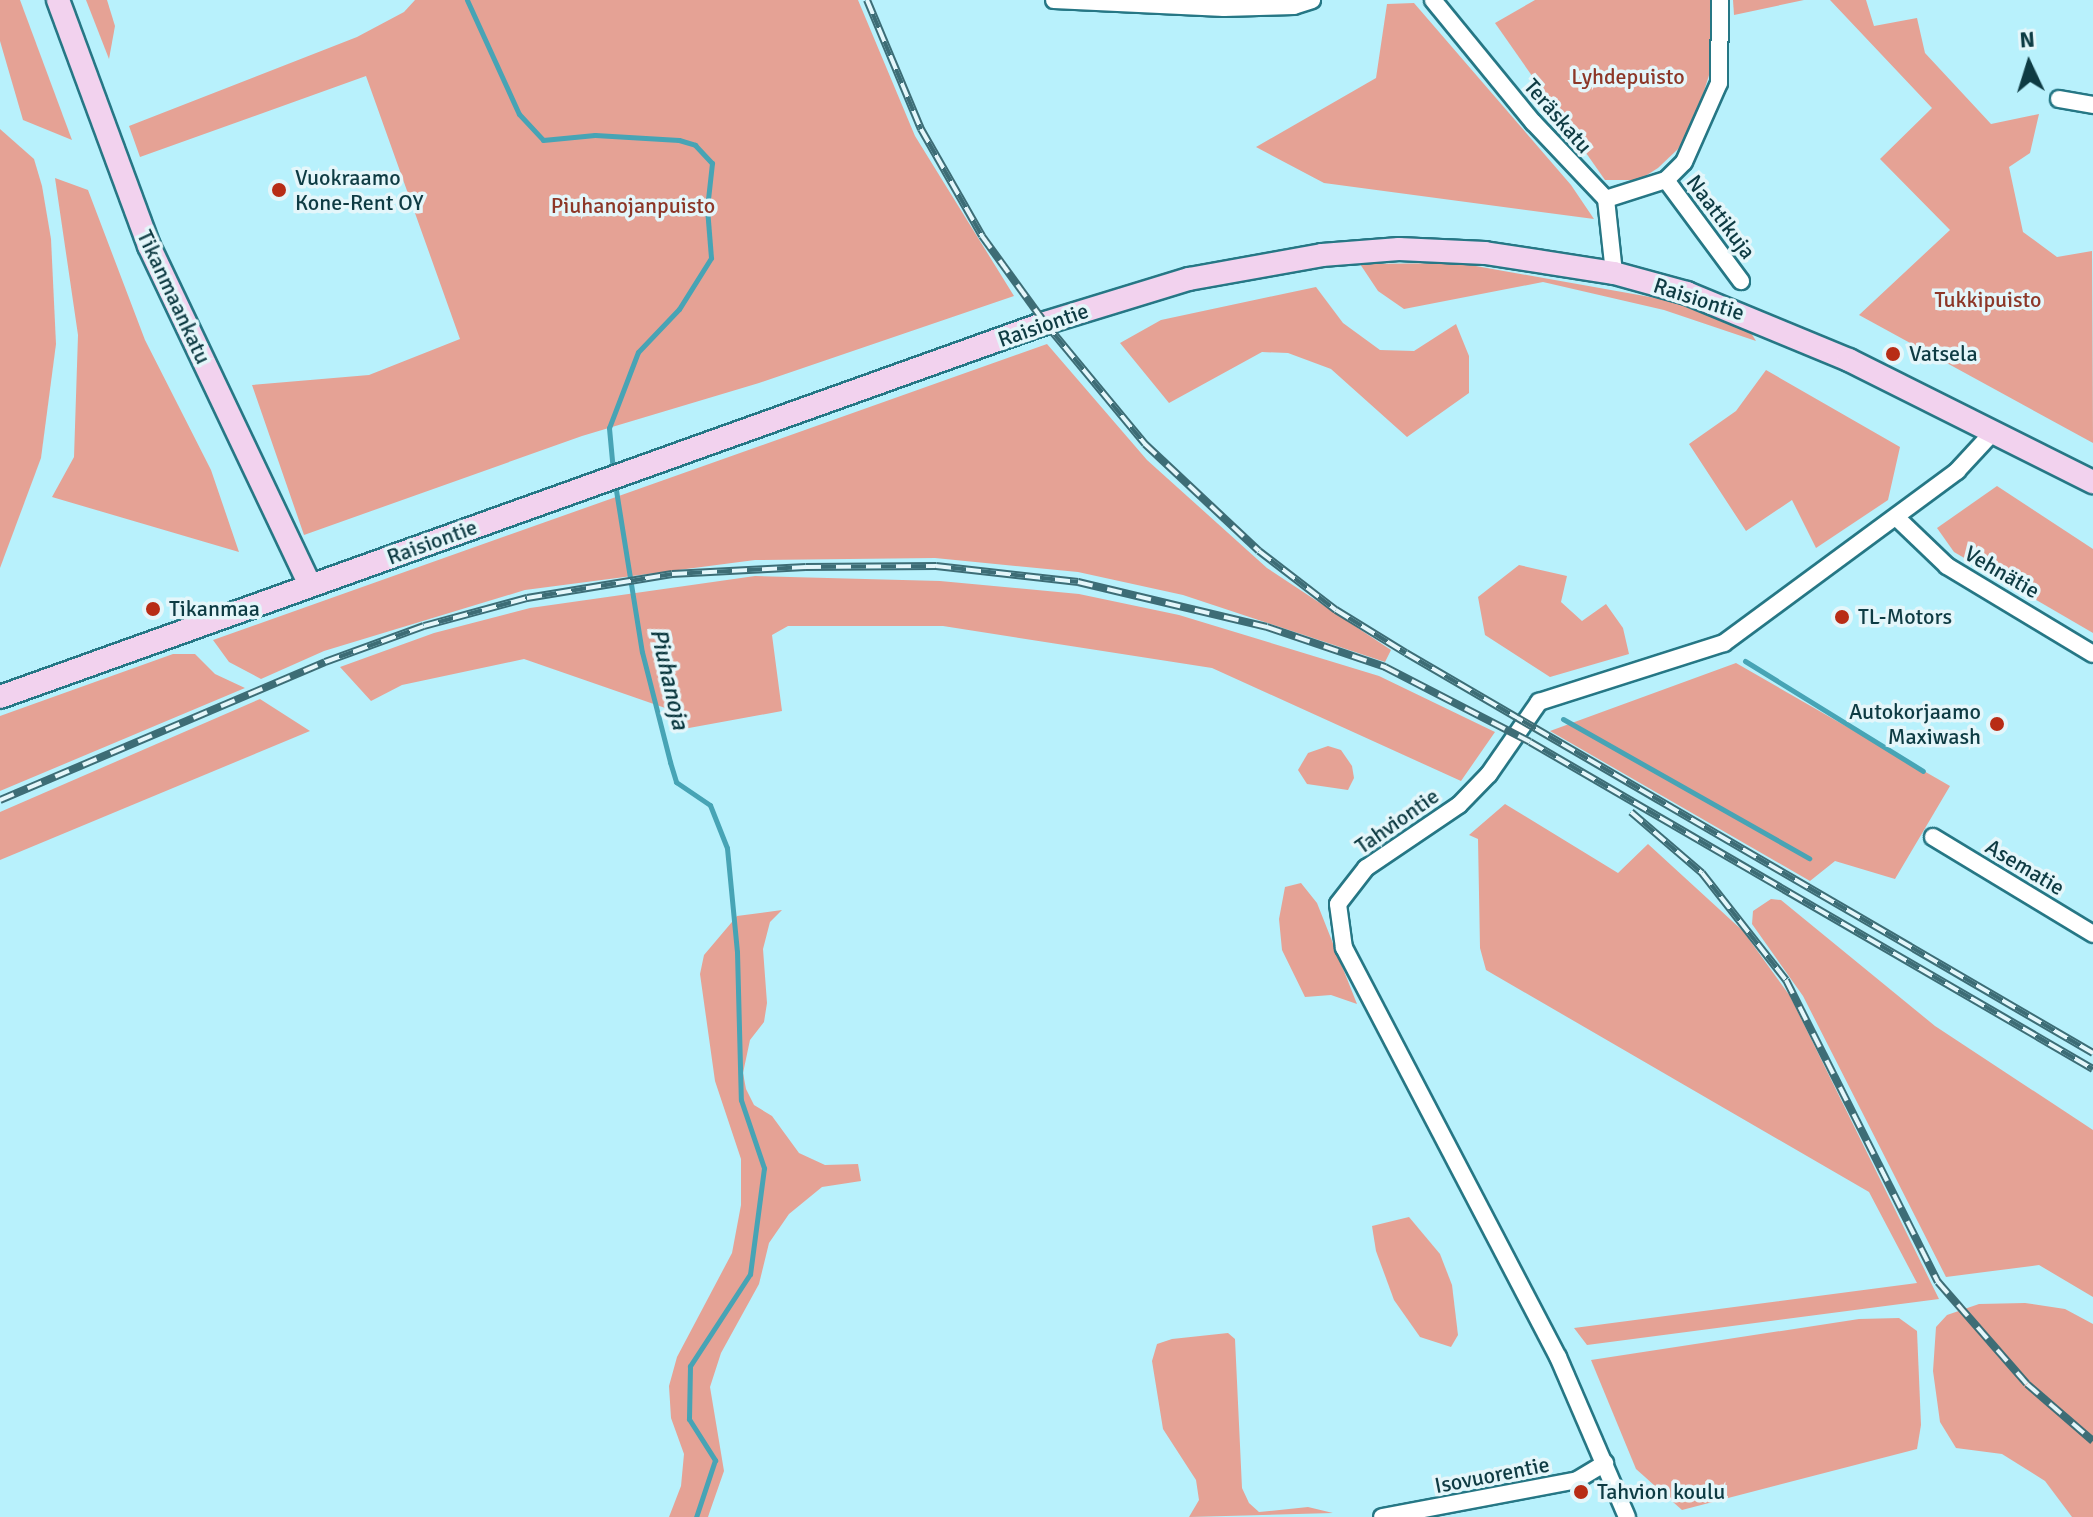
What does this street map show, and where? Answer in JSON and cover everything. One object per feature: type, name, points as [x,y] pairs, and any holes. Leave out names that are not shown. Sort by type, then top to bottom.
[{"type":"main road","name":"Tikanmaankatu","points":[[58,0],[149,246],[310,585]]},
{"type":"main road","name":"Raisiontie","points":[[0,697],[1045,323],[1234,268],[1399,249],[1485,253],[1614,273],[1687,293],[1779,327],[2093,482]]},
{"type":"street","points":[[1054,0],[1224,8],[1294,6],[1312,0]]},
{"type":"street","name":"Teräskatu","points":[[1433,0],[1533,122],[1606,199]]},
{"type":"street","points":[[1614,273],[1606,199],[1666,180],[1695,143],[1719,83],[1720,0]]},
{"type":"street","points":[[2059,99],[2093,105]]},
{"type":"street","name":"Naattikuja","points":[[1666,180],[1741,281]]},
{"type":"street","name":"Tahviontie","points":[[1627,1517],[1551,1343],[1344,948],[1338,904],[1366,868],[1459,805],[1489,774],[1539,702],[1724,643],[1957,471],[1994,431]]},
{"type":"street","name":"Vehnätie","points":[[1897,518],[1947,566],[2093,654]]},
{"type":"street","name":"Asematie","points":[[1933,837],[2093,934]]},
{"type":"street","name":"Isovuorentie","points":[[1382,1517],[1577,1480],[1605,1463]]},
{"type":"green space","points":[[0,0],[20,0],[72,140],[23,120],[0,41]]},
{"type":"green space","points":[[86,0],[107,0],[115,26],[109,59]]},
{"type":"green space","name":"Piuhanojanpuisto","points":[[415,0],[858,0],[915,136],[1014,296],[759,383],[582,436],[304,535],[252,385],[369,375],[460,339],[366,76],[140,157],[129,126],[357,37],[404,12]]},
{"type":"green space","name":"Lyhdepuisto","points":[[1535,0],[1713,0],[1714,59],[1696,117],[1678,149],[1658,168],[1639,180],[1605,180],[1495,23]]},
{"type":"green space","points":[[1733,0],[1804,0],[1734,15]]},
{"type":"green space","name":"Tukkipuisto","points":[[1830,0],[1866,0],[1874,26],[1917,18],[1925,53],[1991,124],[2039,114],[2030,153],[2009,167],[2023,232],[2057,257],[2092,251],[2093,443],[1859,315],[1950,230],[1880,159],[1932,108]]},
{"type":"green space","points":[[1414,3],[1571,185],[1594,219],[1324,183],[1256,147],[1376,78],[1387,4]]},
{"type":"green space","points":[[0,129],[34,159],[42,186],[51,239],[56,344],[41,458],[0,568]]},
{"type":"green space","points":[[55,178],[88,190],[145,340],[211,470],[239,552],[52,497],[74,457],[78,335]]},
{"type":"green space","points":[[1459,263],[1667,300],[1748,328],[1756,341],[1664,310],[1543,282],[1404,309],[1378,291],[1360,264]]},
{"type":"green space","points":[[1316,287],[1343,323],[1380,350],[1414,351],[1456,324],[1469,356],[1469,393],[1407,437],[1331,369],[1288,353],[1262,352],[1169,403],[1120,343],[1161,320]]},
{"type":"green space","points":[[1047,344],[1147,460],[1267,568],[1391,650],[1385,662],[1183,595],[1078,572],[935,558],[755,560],[525,590],[324,651],[261,679],[229,662],[213,640]]},
{"type":"green space","points":[[1766,370],[1900,447],[1888,500],[1816,548],[1792,500],[1746,531],[1689,444],[1736,411]]},
{"type":"green space","points":[[1997,486],[2093,549],[2093,633],[1954,552],[1937,528]]},
{"type":"green space","points":[[1519,565],[1567,576],[1561,602],[1582,621],[1606,604],[1623,628],[1629,654],[1550,677],[1485,635],[1478,597]]},
{"type":"green space","points":[[755,576],[940,581],[1079,594],[1179,615],[1379,676],[1495,732],[1461,781],[1212,668],[943,626],[788,626],[772,635],[782,711],[678,730],[671,710],[524,659],[402,685],[371,701],[340,667],[434,633],[530,608]]},
{"type":"green space","points":[[173,654],[195,654],[215,674],[245,688],[0,791],[0,716]]},
{"type":"green space","points":[[1736,663],[1950,786],[1895,879],[1835,861],[1810,881],[1550,731]]},
{"type":"green space","points":[[260,699],[310,731],[0,860],[0,812]]},
{"type":"green space","points":[[1328,746],[1341,750],[1352,766],[1354,778],[1348,790],[1307,784],[1298,770],[1308,753]]},
{"type":"green space","points":[[1505,804],[1618,873],[1648,844],[1743,931],[1790,996],[1939,1299],[1587,1345],[1574,1328],[1917,1283],[1869,1192],[1486,970],[1480,948],[1478,839],[1469,835]]},
{"type":"green space","points":[[1301,883],[1317,903],[1357,1004],[1331,995],[1305,997],[1282,950],[1279,919],[1285,887]]},
{"type":"green space","points":[[1771,899],[1781,900],[1935,1026],[2093,1130],[2093,1297],[2039,1265],[1946,1277],[1803,996],[1752,924],[1753,911]]},
{"type":"green space","points":[[782,910],[770,922],[763,949],[767,1003],[764,1022],[750,1040],[743,1073],[746,1089],[754,1105],[772,1116],[799,1153],[825,1165],[858,1164],[861,1181],[822,1187],[789,1214],[769,1243],[759,1284],[721,1353],[710,1387],[724,1471],[708,1517],[669,1517],[681,1486],[684,1454],[671,1418],[669,1386],[677,1357],[732,1253],[741,1205],[741,1159],[715,1081],[700,974],[704,955],[737,916]]},
{"type":"green space","points":[[1409,1217],[1440,1254],[1452,1285],[1458,1335],[1451,1347],[1420,1337],[1394,1300],[1376,1251],[1372,1226]]},
{"type":"green space","points":[[2025,1303],[2065,1309],[2093,1324],[2093,1517],[2072,1517],[2045,1481],[2002,1454],[1956,1448],[1940,1422],[1933,1371],[1936,1327],[1947,1315],[1979,1304]]},
{"type":"green space","points":[[1899,1318],[1917,1331],[1921,1425],[1917,1449],[1682,1510],[1636,1469],[1591,1360],[1859,1319]]},
{"type":"green space","points":[[1228,1333],[1235,1339],[1242,1488],[1249,1503],[1259,1512],[1308,1507],[1333,1513],[1189,1517],[1199,1500],[1196,1480],[1163,1429],[1152,1361],[1157,1344],[1172,1339]]},
{"type":"waterway","name":"Piuhanoja","points":[[467,0],[519,114],[543,140],[595,135],[679,140],[695,145],[712,163],[707,208],[711,258],[679,309],[638,352],[609,428],[613,471]]},
{"type":"waterway","name":"Piuhanoja","points":[[615,484],[642,652],[676,782],[710,805],[727,848],[737,952],[741,1100],[764,1168],[750,1274],[690,1366],[689,1419],[715,1460],[696,1517]]},
{"type":"waterway","points":[[1745,661],[1923,771]]},
{"type":"waterway","points":[[1563,719],[1809,858]]},
{"type":"railway","points":[[867,0],[921,129],[982,236],[1045,323],[1145,444],[1259,551],[1336,610],[1406,653],[2093,1053]]},
{"type":"railway","points":[[0,800],[325,662],[424,626],[527,598],[672,574],[806,567],[936,566],[1078,582],[1267,627],[1385,667],[1530,742],[2093,1069]]},
{"type":"railway","points":[[1631,812],[1702,873],[1786,980],[1938,1282],[2027,1384],[2093,1441]]},
{"type":"place","name":"Vuokraamo Kone-Rent OY","points":[[279,190]]},
{"type":"place","name":"Vatsela","points":[[1893,354]]},
{"type":"place","name":"Tikanmaa","points":[[153,609]]},
{"type":"place","name":"TL-Motors","points":[[1842,617]]},
{"type":"place","name":"Autokorjaamo Maxiwash","points":[[1997,724]]},
{"type":"place","name":"Tahvion koulu","points":[[1581,1492]]}]
